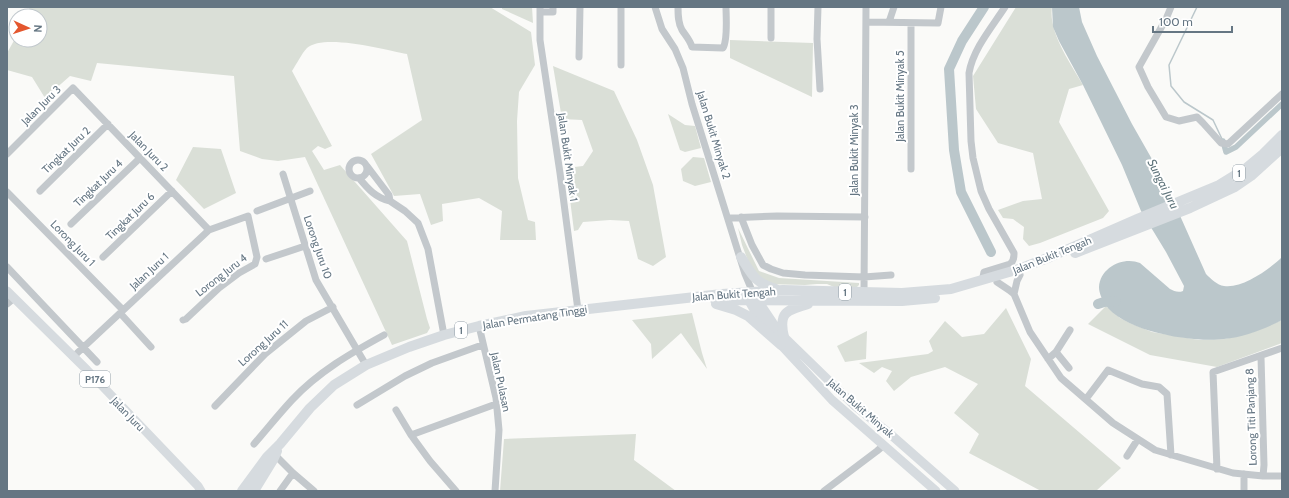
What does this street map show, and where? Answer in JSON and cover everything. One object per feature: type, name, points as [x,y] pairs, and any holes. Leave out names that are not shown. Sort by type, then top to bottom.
[{"type":"highway","name":"Jalan Bukit Tengah","points":[[749,295],[760,301],[911,301],[955,294],[997,282],[1044,266],[1139,223],[1187,198],[1219,185],[1236,175],[1263,154],[1282,134]]},
{"type":"highway","name":"Jalan Bukit Tengah","points":[[685,298],[722,294],[749,295],[782,290],[902,293],[951,289],[1016,270],[1139,223],[1190,208],[1235,187],[1251,176],[1282,148]]},
{"type":"highway","points":[[741,257],[757,280],[764,285],[782,290]]},
{"type":"highway","name":"Jalan Permatang Tinggi","points":[[242,490],[267,456],[280,444],[310,408],[334,385],[366,365],[403,349],[444,335],[478,326],[526,316],[685,298]]},
{"type":"highway","points":[[685,298],[714,303],[742,313],[783,341]]},
{"type":"highway","points":[[783,341],[782,321],[790,309],[819,300]]},
{"type":"highway","name":"Jalan Permatang Tinggi","points":[[254,491],[280,444]]},
{"type":"main road","name":"Jalan Juru","points":[[7,291],[11,301],[73,357],[199,488],[206,491]]},
{"type":"main road","name":"Jalan Bukit Minyak","points":[[749,295],[757,315],[783,341],[855,406],[889,433],[955,491]]},
{"type":"main road","name":"Jalan Bukit Minyak","points":[[760,301],[783,341],[832,400],[936,491]]},
{"type":"street","points":[[579,58],[580,7]]},
{"type":"street","points":[[621,7],[622,65]]},
{"type":"street","name":"Jalan Bukit Minyak 2","points":[[655,7],[662,29],[675,49],[683,68],[692,104],[741,257],[749,295]]},
{"type":"street","points":[[678,7],[678,18],[681,29],[690,40],[692,47],[723,48],[726,38],[726,7]]},
{"type":"street","points":[[771,7],[771,38]]},
{"type":"street","points":[[818,7],[817,39],[820,88]]},
{"type":"street","name":"Jalan Bukit Minyak 3","points":[[864,293],[866,7]]},
{"type":"street","points":[[889,22],[894,7]]},
{"type":"street","points":[[866,22],[938,23],[940,7]]},
{"type":"street","points":[[984,279],[984,272],[1010,264],[1014,258],[1014,253],[989,210],[981,191],[973,158],[971,141],[969,73],[970,64],[979,47],[1005,7]]},
{"type":"street","points":[[1171,7],[1166,19],[1139,67],[1148,87],[1166,117],[1179,121],[1197,117],[1223,144],[1231,142],[1282,94]]},
{"type":"street","points":[[540,10],[553,9]]},
{"type":"street","name":"Jalan Bukit Minyak 1","points":[[540,10],[540,40],[560,173],[578,310]]},
{"type":"street","name":"Jalan Bukit Minyak 5","points":[[911,23],[912,169]]},
{"type":"street","name":"Jalan Juru 2","points":[[73,88],[209,230]]},
{"type":"street","name":"Jalan Juru 3","points":[[7,154],[73,88]]},
{"type":"street","name":"Tingkat Juru 2","points":[[40,191],[108,124]]},
{"type":"street","name":"Tingkat Juru 4","points":[[71,224],[140,158]]},
{"type":"street","points":[[390,201],[389,195],[364,162],[358,159],[352,161],[348,169],[351,175],[359,178],[370,192],[384,200],[390,201],[405,211],[418,223],[428,249],[444,335]]},
{"type":"street","points":[[359,178],[367,172],[367,166]]},
{"type":"street","name":"Lorong Juru 10","points":[[283,174],[316,280],[366,365]]},
{"type":"street","name":"Tingkat Juru 6","points":[[103,257],[172,191]]},
{"type":"street","points":[[257,211],[310,191]]},
{"type":"street","name":"Lorong Juru 1","points":[[7,192],[121,312],[151,347]]},
{"type":"street","name":"Jalan Juru 1","points":[[73,357],[209,230],[248,216]]},
{"type":"street","name":"Lorong Juru 4","points":[[183,320],[218,288],[238,273],[255,264],[257,257],[248,216]]},
{"type":"street","points":[[741,217],[752,245],[763,265],[771,269],[783,273],[864,277],[891,275]]},
{"type":"street","points":[[728,218],[865,217]]},
{"type":"street","points":[[266,259],[305,246]]},
{"type":"street","points":[[7,268],[97,362]]},
{"type":"street","points":[[1014,294],[1020,274]]},
{"type":"street","points":[[997,282],[1014,294],[1030,332],[1061,378],[1113,423],[1156,450],[1171,455],[1233,473],[1282,476]]},
{"type":"street","name":"Lorong Juru 11","points":[[215,406],[265,354],[306,320],[333,307]]},
{"type":"street","name":"Jalan Pulasan","points":[[478,326],[496,404],[499,434],[496,491]]},
{"type":"street","points":[[1048,359],[1056,352],[1070,330]]},
{"type":"street","points":[[254,444],[292,400],[327,369],[384,335]]},
{"type":"street","points":[[357,405],[405,376],[432,363],[482,345]]},
{"type":"street","points":[[1217,468],[1213,372],[1282,348]]},
{"type":"street","points":[[1056,352],[1069,368]]},
{"type":"street","name":"Lorong Titi Panjang 8","points":[[1261,356],[1263,476]]},
{"type":"street","points":[[1086,399],[1108,370],[1142,384],[1159,387],[1167,394],[1171,455]]},
{"type":"street","points":[[411,435],[496,404]]},
{"type":"street","points":[[396,410],[411,435],[430,461],[456,491]]},
{"type":"street","points":[[1127,456],[1138,439]]},
{"type":"street","points":[[824,491],[884,445]]},
{"type":"street","points":[[275,455],[314,491]]},
{"type":"street","points":[[280,491],[293,473]]},
{"type":"street","points":[[1244,474],[1244,491]]},
{"type":"shaded area","points":[[490,7],[531,32],[535,65],[519,92],[517,121],[518,178],[528,220],[535,222],[536,240],[500,240],[502,211],[479,198],[442,204],[443,221],[431,225],[420,194],[394,196],[371,154],[422,120],[407,54],[371,46],[341,42],[315,44],[307,48],[292,71],[332,146],[325,149],[318,146],[312,151],[324,170],[340,165],[407,241],[430,328],[427,333],[392,345],[305,157],[278,161],[262,159],[240,151],[234,76],[97,63],[91,81],[70,76],[45,98],[32,77],[7,70],[7,53],[10,48],[48,48],[48,8],[30,8]]},
{"type":"shaded area","points":[[502,7],[532,7],[533,23],[502,9]]},
{"type":"shaded area","points":[[1016,7],[1052,7],[1053,27],[1067,58],[1083,85],[1069,89],[1059,122],[1109,211],[1103,218],[1029,246],[1023,239],[1024,227],[1013,219],[1003,218],[998,210],[1023,201],[1042,199],[1033,153],[998,143],[976,109],[973,76]]},
{"type":"shaded area","points":[[730,40],[813,43],[812,97],[730,58]]},
{"type":"shaded area","points":[[553,66],[614,91],[637,140],[653,185],[666,257],[653,266],[638,259],[629,221],[610,220],[583,222],[578,230],[574,231],[566,168],[583,166],[593,151],[582,120],[562,119]]},
{"type":"shaded area","points":[[668,114],[685,125],[695,126],[701,148],[685,152],[680,150]]},
{"type":"shaded area","points":[[193,147],[221,149],[236,193],[204,209],[176,180]]},
{"type":"shaded area","points":[[693,157],[704,158],[711,182],[695,186],[683,181],[681,169]]},
{"type":"shaded area","points":[[738,228],[759,271],[779,278],[859,283],[859,285],[857,287],[834,287],[827,284],[766,284],[750,266],[742,245]]},
{"type":"shaded area","points":[[1106,306],[1120,318],[1152,332],[1199,340],[1225,339],[1253,332],[1282,320],[1282,343],[1217,367],[1150,355],[1088,324]]},
{"type":"shaded area","points":[[1006,308],[1031,359],[1025,386],[1121,468],[1096,491],[1041,491],[969,453],[979,434],[954,413],[978,384],[945,367],[911,377],[894,391],[886,381],[892,371],[882,367],[874,373],[859,363],[928,354],[933,351],[929,341],[945,321],[962,337],[984,334]]},
{"type":"shaded area","points":[[692,313],[707,369],[681,333],[652,359],[651,344],[632,320]]},
{"type":"shaded area","points":[[867,331],[866,359],[845,362],[837,346]]},
{"type":"shaded area","points":[[636,434],[634,460],[676,491],[500,491],[504,439]]},
{"type":"water","name":"Sungai Juru","points":[[1052,7],[1079,7],[1082,22],[1097,56],[1132,124],[1165,182],[1206,274],[1214,282],[1224,286],[1231,286],[1255,277],[1282,257],[1282,320],[1239,336],[1211,340],[1195,339],[1160,334],[1127,322],[1114,314],[1105,304],[1099,287],[1100,280],[1108,269],[1120,262],[1134,261],[1140,263],[1170,289],[1175,291],[1183,291],[1184,286],[1166,252],[1141,211],[1122,165],[1083,85],[1059,41],[1053,27]]},
{"type":"waterway","points":[[984,7],[962,41],[949,69],[954,150],[961,192],[991,252]]},
{"type":"waterway","points":[[1197,7],[1169,65],[1171,86],[1184,102],[1213,120],[1222,139]]},
{"type":"waterway","points":[[1223,141],[1226,152],[1236,147],[1282,104]]},
{"type":"waterway","points":[[1098,304],[1116,301]]}]
